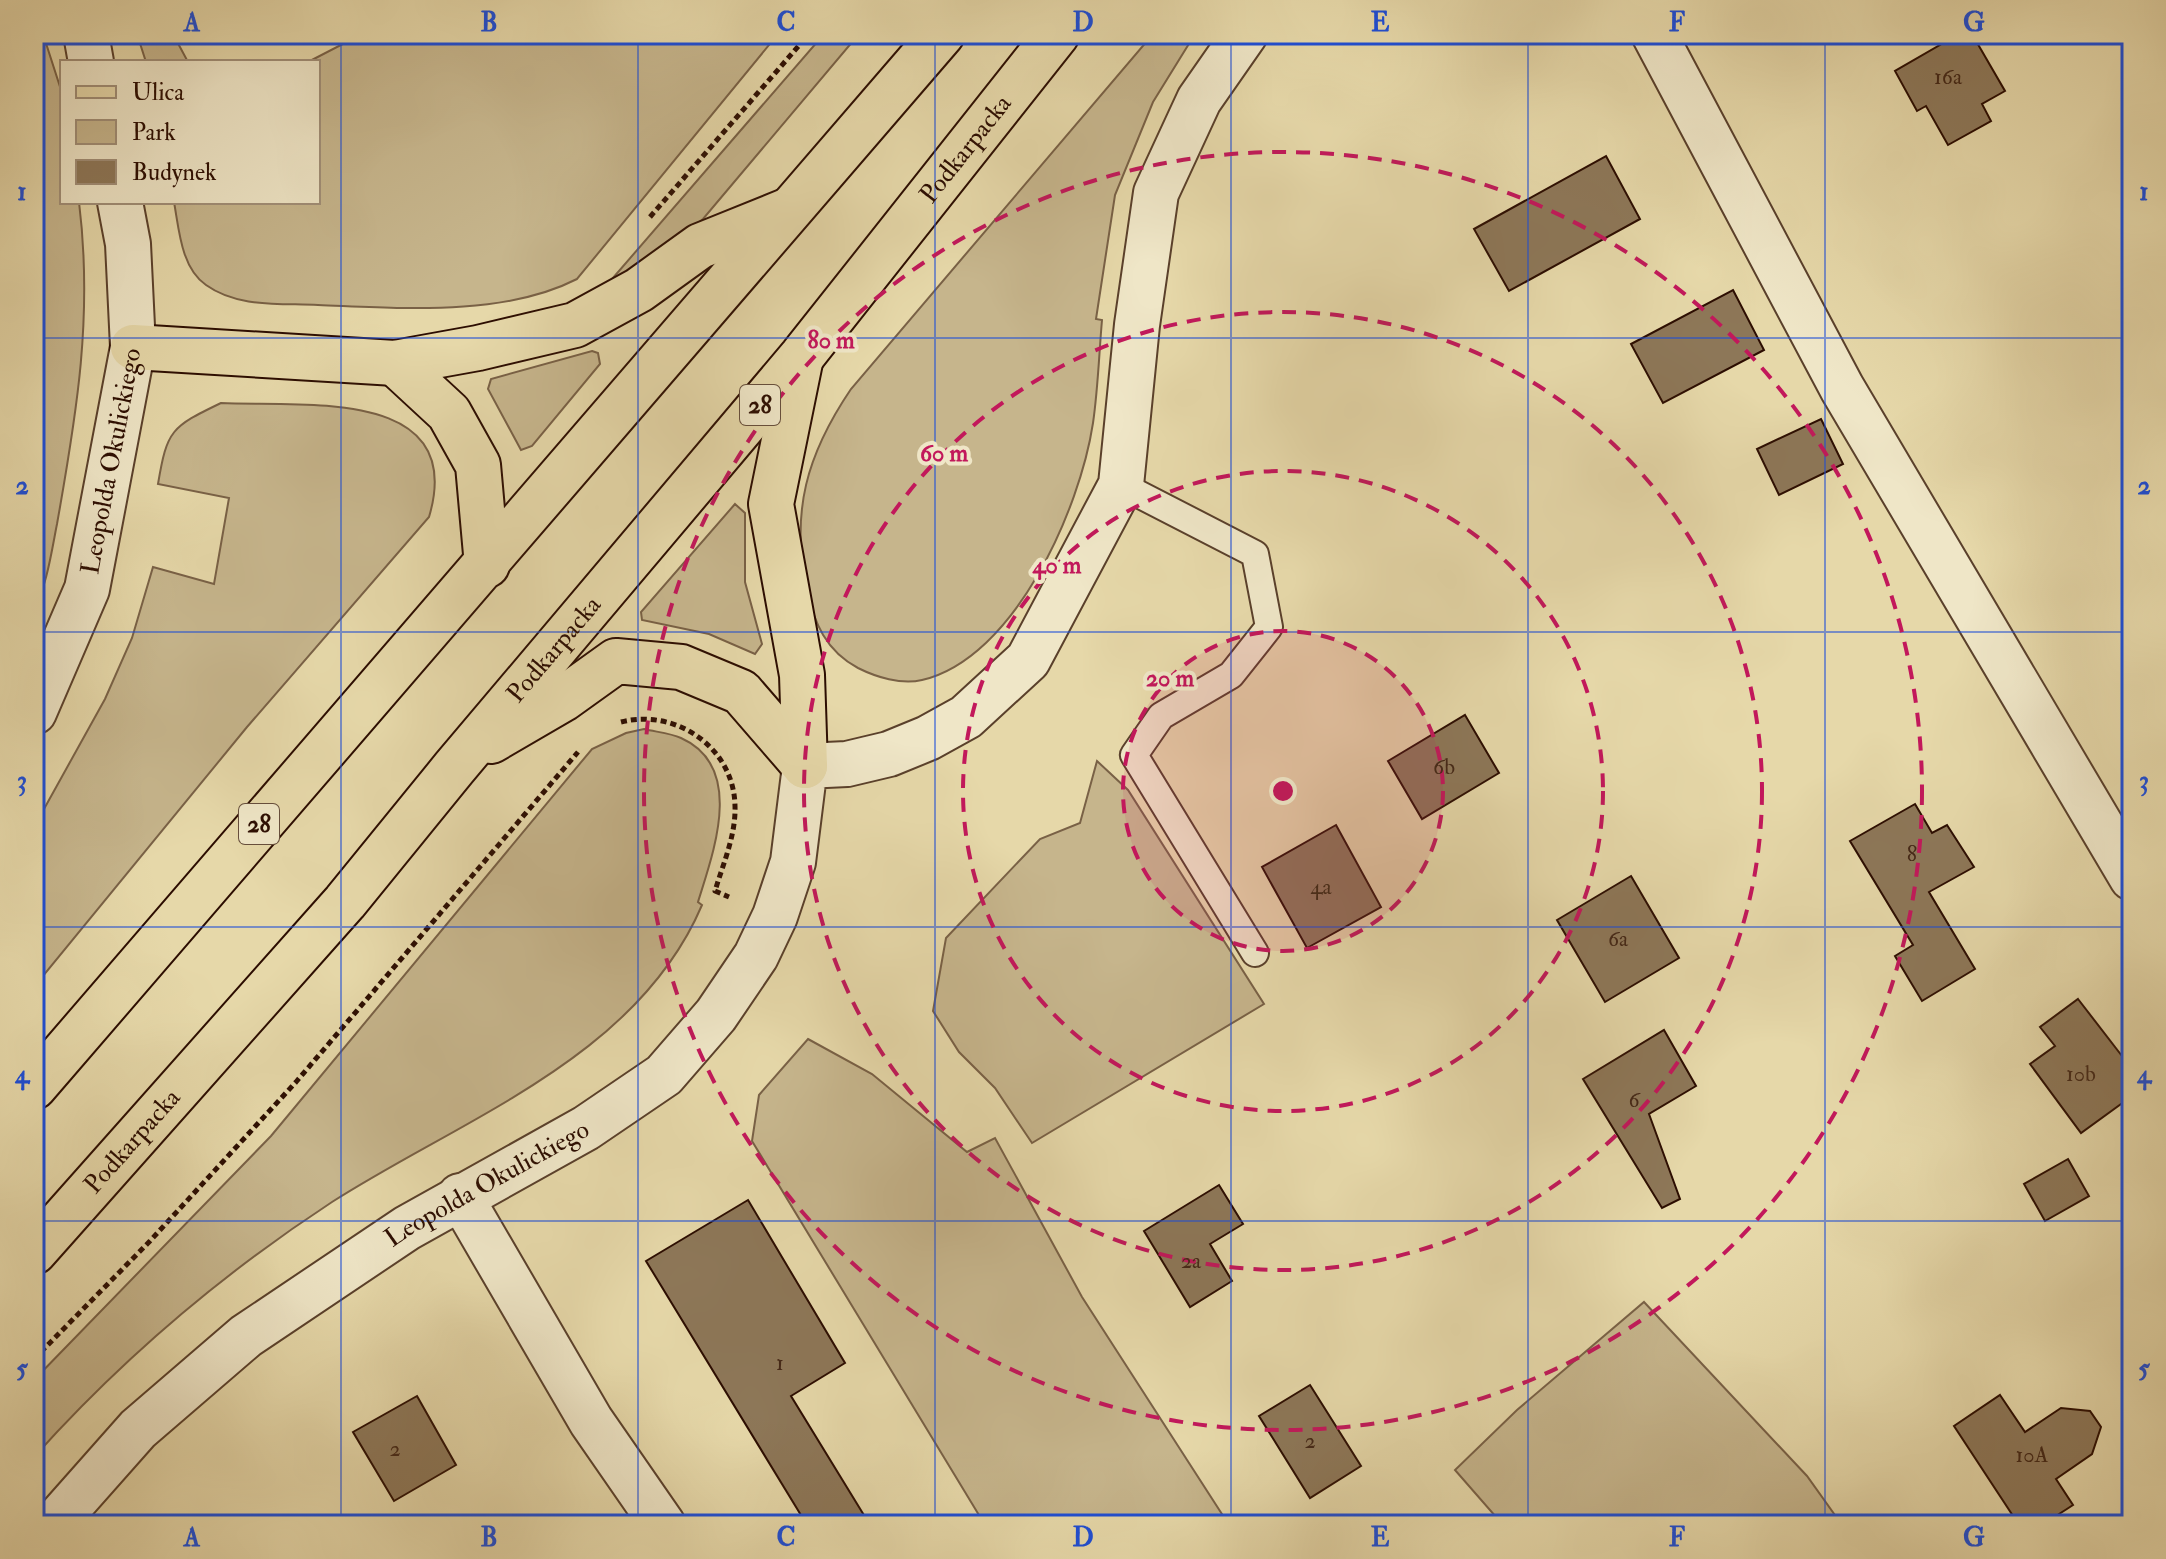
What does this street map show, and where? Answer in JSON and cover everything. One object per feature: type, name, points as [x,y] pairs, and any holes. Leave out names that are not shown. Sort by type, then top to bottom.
[{"type":"main road","name":"28","points":[[34,1087],[205,885],[487,565],[942,34]]},
{"type":"main road","name":"Podkarpacka","points":[[34,1252],[345,902],[454,768],[802,356],[1057,34]]},
{"type":"main road","points":[[133,347],[395,363],[478,348],[575,325],[639,290],[700,246],[795,207]]},
{"type":"main road","points":[[802,356],[771,504],[802,675],[805,766]]},
{"type":"main road","points":[[395,363],[449,413],[478,465],[487,565]]},
{"type":"main road","points":[[454,768],[616,661],[681,667],[741,692],[805,766]]},
{"type":"street","points":[[86,34],[91,60]]},
{"type":"street","points":[[805,766],[847,764],[889,754],[966,717],[1028,660],[1121,485],[1137,325],[1156,193],[1199,100],[1245,34]]},
{"type":"street","points":[[1654,34],[1842,388],[2132,878]]},
{"type":"street","name":"Leopolda Okulickiego","points":[[34,712],[87,589],[133,347],[128,244],[120,204]]},
{"type":"street","name":"Leopolda Okulickiego","points":[[53,1525],[138,1429],[246,1336],[460,1196],[586,1128],[664,1075],[716,1015],[756,956],[775,916],[793,862],[805,766]]},
{"type":"street","points":[[460,1196],[591,1421],[663,1525]]},
{"type":"lane","points":[[1121,485],[1255,554],[1269,627],[1231,675],[1161,716],[1134,755],[1255,953]]},
{"type":"path","points":[[642,226],[809,34]]},
{"type":"path","points":[[615,724],[655,719],[689,730],[713,749],[732,784],[735,806],[732,835],[715,891],[742,902]]},
{"type":"path","points":[[34,1359],[150,1241],[296,1082],[582,746]]},
{"type":"green space","points":[[34,34],[43,34],[60,87],[60,204],[79,204],[84,284],[81,363],[71,442],[48,567],[34,605]]},
{"type":"green space","points":[[137,34],[173,34],[187,60],[145,60]]},
{"type":"green space","points":[[362,34],[778,34],[577,279],[517,300],[450,307],[382,308],[246,301],[218,292],[206,285],[191,269],[182,247],[174,204],[320,204],[320,60],[312,60]]},
{"type":"green space","points":[[824,34],[859,34],[703,219],[664,250],[606,286]]},
{"type":"green space","points":[[1153,34],[1195,34],[1153,102],[1115,195],[1096,319],[1102,320],[1093,423],[1086,458],[1058,536],[1038,576],[1014,612],[986,643],[956,666],[922,680],[906,682],[865,671],[847,661],[830,645],[813,614],[807,590],[802,562],[802,509],[813,461],[823,437],[851,389]]},
{"type":"green space","points":[[592,351],[598,353],[600,364],[532,446],[521,450],[488,389],[491,379]]},
{"type":"green space","points":[[221,403],[332,406],[370,412],[401,424],[424,444],[435,475],[429,517],[247,727],[34,987],[34,827],[105,699],[132,638],[153,567],[214,584],[229,498],[158,484],[165,452],[174,432],[191,418]]},
{"type":"green space","points":[[735,504],[745,513],[745,582],[762,644],[755,654],[709,634],[642,620],[641,612]]},
{"type":"green space","points":[[644,729],[677,736],[701,751],[713,769],[719,790],[720,812],[711,860],[698,902],[702,905],[673,958],[635,1004],[591,1044],[542,1079],[332,1202],[251,1258],[138,1352],[34,1457],[34,1380],[271,1136],[592,749],[626,733]]},
{"type":"green space","points":[[1097,761],[1128,790],[1264,1004],[1032,1143],[995,1088],[959,1052],[933,1011],[946,938],[1040,839],[1080,823]]},
{"type":"green space","points":[[808,1039],[872,1074],[967,1152],[995,1138],[1082,1297],[1229,1525],[985,1525],[752,1141],[759,1095]]},
{"type":"green space","points":[[1644,1302],[1807,1476],[1842,1525],[1503,1525],[1455,1470],[1517,1410]]},
{"type":"building","points":[[1959,34],[1972,34],[2005,91],[1982,104],[1991,121],[1948,145],[1926,106],[1917,111],[1895,71]]},
{"type":"building","points":[[1606,156],[1640,219],[1509,291],[1474,229]]},
{"type":"building","points":[[1733,290],[1764,350],[1663,403],[1631,344]]},
{"type":"building","points":[[1821,419],[1843,464],[1779,495],[1757,449]]},
{"type":"building","points":[[1465,715],[1499,773],[1422,819],[1388,761]]},
{"type":"building","points":[[1915,804],[1932,833],[1947,825],[1974,867],[1929,892],[1975,969],[1922,1001],[1895,956],[1913,945],[1850,841]]},
{"type":"building","points":[[1336,825],[1381,907],[1307,948],[1262,867]]},
{"type":"building","points":[[1631,876],[1679,958],[1605,1002],[1557,920]]},
{"type":"building","points":[[2078,999],[2132,1069],[2132,1096],[2081,1133],[2030,1064],[2055,1046],[2040,1027]]},
{"type":"building","points":[[1664,1030],[1696,1086],[1649,1114],[1680,1199],[1662,1208],[1583,1079]]},
{"type":"building","points":[[2068,1159],[2089,1196],[2045,1221],[2024,1184]]},
{"type":"building","points":[[1219,1185],[1243,1224],[1210,1244],[1232,1281],[1190,1307],[1144,1231]]},
{"type":"building","points":[[748,1200],[845,1363],[791,1396],[870,1525],[807,1525],[646,1261]]},
{"type":"building","points":[[1310,1385],[1361,1466],[1310,1498],[1259,1416]]},
{"type":"building","points":[[2000,1395],[2025,1432],[2061,1408],[2090,1411],[2101,1427],[2092,1454],[2056,1479],[2073,1505],[2042,1525],[2019,1525],[1954,1426]]},
{"type":"building","points":[[417,1396],[456,1465],[394,1501],[353,1432]]}]
